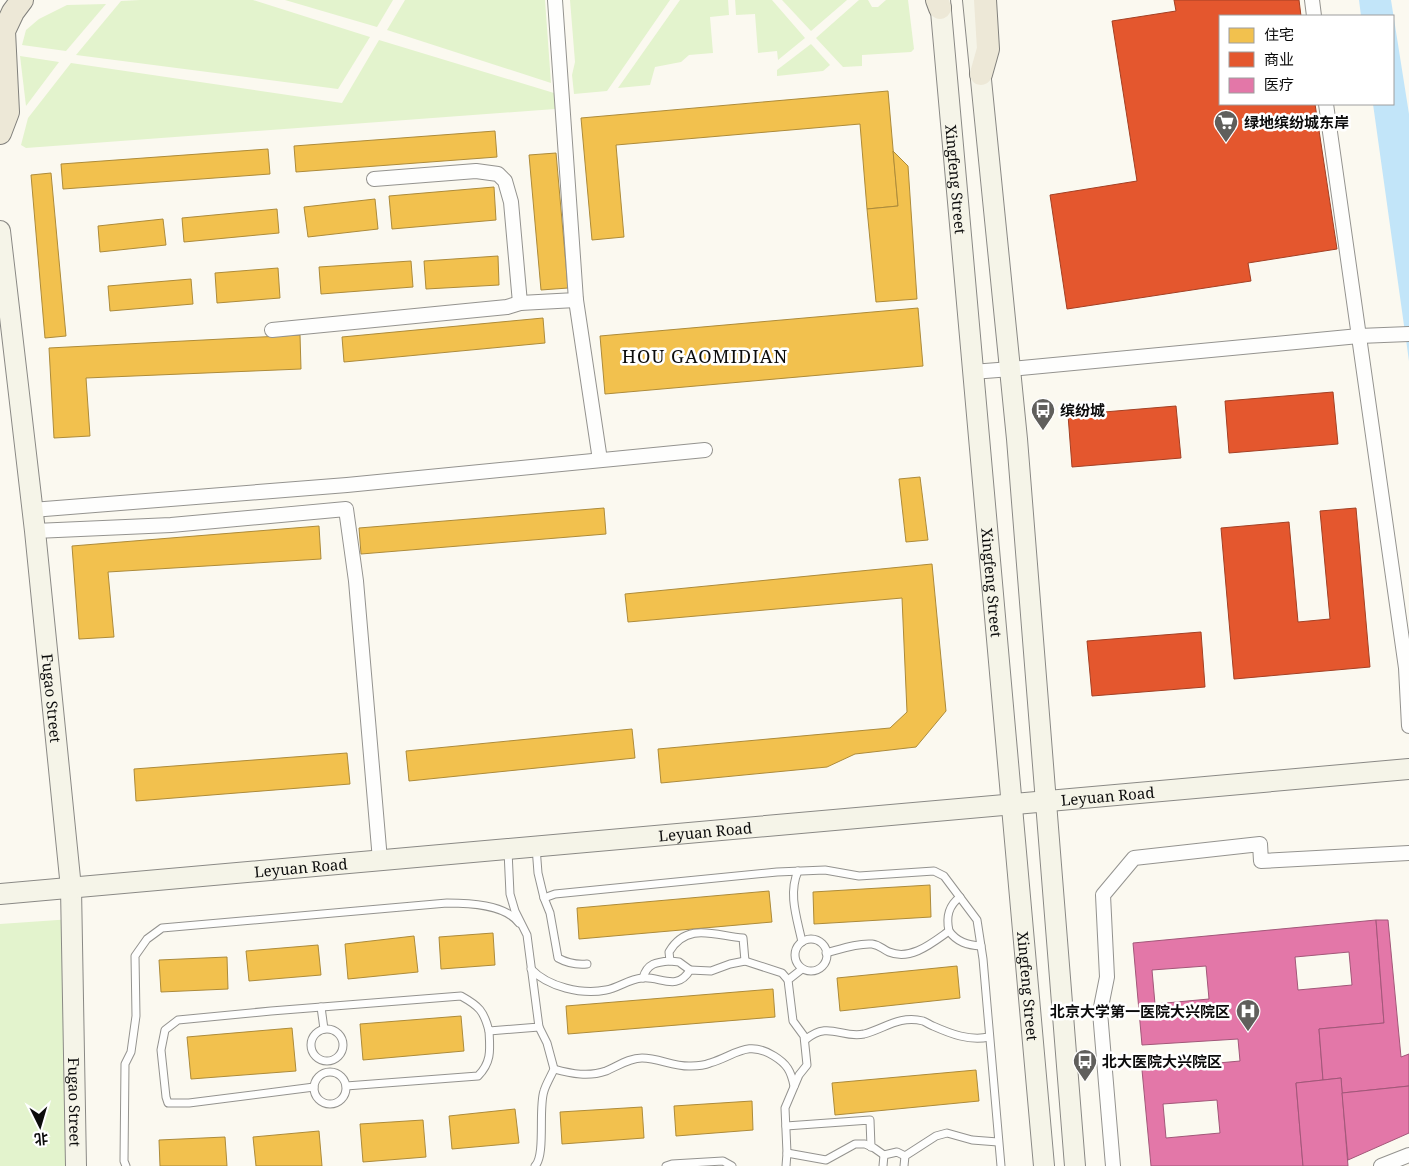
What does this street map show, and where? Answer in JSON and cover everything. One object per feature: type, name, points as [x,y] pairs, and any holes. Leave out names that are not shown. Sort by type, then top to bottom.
[{"type":"main road","points":[[0,134],[8,112],[4,31],[12,12],[22,0]]},
{"type":"main road","points":[[981,74],[988,49],[985,0]]},
{"type":"street","points":[[555,0],[576,300],[600,460]]},
{"type":"street","points":[[973,0],[1011,369],[1075,1166]]},
{"type":"street","points":[[1312,0],[1314,15]]},
{"type":"street","name":"Xingfeng Street","points":[[939,3],[1044,1166]]},
{"type":"street","points":[[1326,105],[1406,668],[1409,726]]},
{"type":"street","points":[[374,179],[476,171],[498,174],[505,181],[511,202],[520,303]]},
{"type":"street","name":"Fugao Street","points":[[0,232],[35,531],[72,888],[76,1166]]},
{"type":"street","points":[[272,330],[507,307],[520,303],[576,300]]},
{"type":"street","points":[[972,372],[1359,336],[1409,334]]},
{"type":"street","points":[[32,510],[347,485],[705,450]]},
{"type":"street","points":[[35,531],[171,525],[346,509],[356,581],[380,860]]},
{"type":"street","name":"Leyuan Road","points":[[0,894],[1409,770]]},
{"type":"street","points":[[1113,1166],[1100,1012],[1106,977],[1103,895],[1134,858],[1260,844],[1261,861],[1409,853]]},
{"type":"street","points":[[1381,1166],[1409,1155]]},
{"type":"lane","points":[[536,847],[538,873],[550,913],[558,958],[578,965],[587,964]]},
{"type":"lane","points":[[508,849],[510,894],[515,911],[527,935],[539,1028],[547,1043],[554,1069],[543,1092],[540,1147],[538,1163],[535,1166]]},
{"type":"lane","points":[[544,898],[555,894],[798,870],[825,870],[859,876],[934,871],[944,876],[977,920],[1001,1166]]},
{"type":"lane","points":[[798,870],[794,880],[794,907],[802,942]]},
{"type":"lane","points":[[960,897],[950,908],[947,920],[948,931],[956,940],[981,946]]},
{"type":"lane","points":[[126,1166],[124,1161],[125,1064],[131,1052],[136,1016],[135,956],[147,939],[162,928],[447,902],[480,904],[503,912],[515,918],[527,935]]},
{"type":"lane","points":[[826,953],[869,944],[880,945],[888,952],[899,954],[913,953],[931,944],[948,931]]},
{"type":"lane","points":[[670,961],[668,952],[673,945],[688,935],[709,932],[728,937],[743,938],[745,961]]},
{"type":"lane","points":[[818,941],[822,944],[826,953],[824,963],[817,970],[807,971],[802,969],[795,960],[798,945],[802,942],[818,941]]},
{"type":"lane","points":[[643,978],[644,971],[655,962],[679,962],[690,970],[711,971],[745,961],[782,973],[788,980],[793,1021],[804,1036],[807,1065],[798,1075],[785,1108],[786,1166]]},
{"type":"lane","points":[[531,969],[538,977],[549,982],[566,989],[583,991],[606,990],[633,979],[677,981],[686,977],[690,970]]},
{"type":"lane","points":[[788,980],[802,969]]},
{"type":"lane","points":[[314,1088],[188,1103],[168,1102],[161,1050],[165,1030],[178,1020],[461,996],[475,1004],[485,1016],[489,1031],[490,1057],[478,1076],[346,1086]]},
{"type":"lane","points":[[321,1007],[324,1029]]},
{"type":"lane","points":[[805,1040],[811,1034],[829,1030],[848,1034],[863,1034],[893,1022],[912,1020],[923,1021],[976,1040],[989,1037]]},
{"type":"lane","points":[[489,1031],[539,1028]]},
{"type":"lane","points":[[324,1029],[335,1030],[343,1043],[338,1056],[329,1060],[324,1060],[315,1054],[311,1044],[315,1035],[324,1029]]},
{"type":"lane","points":[[554,1069],[569,1074],[594,1074],[606,1071],[629,1060],[642,1058],[690,1066],[710,1064],[746,1048],[757,1048],[785,1063],[792,1074],[794,1086]]},
{"type":"lane","points":[[329,1060],[330,1072]]},
{"type":"lane","points":[[330,1072],[341,1077],[346,1086],[341,1100],[332,1104],[317,1098],[314,1088],[318,1078],[330,1072]]},
{"type":"lane","points":[[786,1126],[870,1120],[872,1146]]},
{"type":"lane","points":[[905,1156],[936,1136],[947,1132],[972,1140],[998,1142]]},
{"type":"lane","points":[[787,1153],[826,1160],[855,1144],[865,1144],[872,1146],[884,1155],[897,1152],[905,1156]]},
{"type":"lane","points":[[883,1166],[884,1155]]},
{"type":"lane","points":[[904,1166],[905,1156]]},
{"type":"lane","points":[[666,1166],[723,1161],[732,1166]]},
{"type":"green space","points":[[253,0],[370,37],[338,89],[76,55],[121,1]]},
{"type":"green space","points":[[285,0],[393,0],[377,27]]},
{"type":"green space","points":[[405,0],[545,0],[551,83],[387,30]]},
{"type":"green space","points":[[570,0],[670,0],[607,91],[574,94],[572,75],[575,62]]},
{"type":"green space","points":[[680,0],[728,0],[729,15],[710,17],[713,53],[689,55],[681,62],[655,67],[650,85],[618,88]]},
{"type":"green space","points":[[735,0],[772,0],[805,38],[778,60],[777,51],[758,53],[755,14],[736,15]]},
{"type":"green space","points":[[782,0],[847,0],[811,31]]},
{"type":"green space","points":[[859,0],[868,0],[872,7],[878,7],[886,0],[908,0],[914,49],[911,52],[862,55],[862,66],[843,67],[816,38]]},
{"type":"green space","points":[[106,4],[66,51],[22,45],[26,30],[39,19],[67,5]]},
{"type":"green space","points":[[379,40],[554,93],[555,109],[26,148],[21,145],[28,118],[71,63],[342,103]]},
{"type":"green space","points":[[811,44],[830,65],[823,71],[777,76],[777,70]]},
{"type":"green space","points":[[20,56],[59,62],[26,106]]},
{"type":"green space","points":[[72,919],[76,1166],[0,1166],[0,924]]},
{"type":"water","points":[[1359,0],[1391,0],[1393,15],[1361,15]]},
{"type":"water","points":[[1394,19],[1409,114],[1409,361],[1373,105],[1394,105]]},
{"type":"building: 住宅","points":[[888,91],[898,206],[867,209],[860,124],[616,145],[624,237],[592,240],[581,118]]},
{"type":"building: 住宅","points":[[495,131],[497,157],[296,172],[294,146]]},
{"type":"building: 住宅","points":[[268,149],[270,174],[63,189],[61,164]]},
{"type":"building: 住宅","points":[[893,151],[908,166],[917,299],[876,302],[867,209],[898,206]]},
{"type":"building: 住宅","points":[[556,153],[568,288],[541,290],[529,155]]},
{"type":"building: 住宅","points":[[51,173],[66,336],[45,338],[31,175]]},
{"type":"building: 住宅","points":[[494,187],[496,220],[392,229],[389,196]]},
{"type":"building: 住宅","points":[[375,199],[378,229],[308,237],[304,207]]},
{"type":"building: 住宅","points":[[277,209],[279,233],[184,242],[182,218]]},
{"type":"building: 住宅","points":[[163,219],[166,245],[100,252],[98,226]]},
{"type":"building: 住宅","points":[[498,256],[499,285],[426,289],[424,261]]},
{"type":"building: 住宅","points":[[411,261],[413,287],[321,294],[319,267]]},
{"type":"building: 住宅","points":[[278,268],[280,298],[217,303],[215,273]]},
{"type":"building: 住宅","points":[[191,279],[193,304],[110,311],[108,286]]},
{"type":"building: 住宅","points":[[918,308],[923,366],[605,394],[600,336]]},
{"type":"building: 住宅","points":[[543,318],[545,343],[344,362],[342,337]]},
{"type":"building: 住宅","points":[[300,335],[301,369],[86,378],[90,436],[54,438],[49,348]]},
{"type":"building: 住宅","points":[[920,477],[928,540],[906,542],[899,479]]},
{"type":"building: 住宅","points":[[604,508],[606,534],[361,554],[359,528]]},
{"type":"building: 住宅","points":[[319,526],[321,559],[108,572],[114,637],[79,639],[72,546]]},
{"type":"building: 住宅","points":[[932,564],[946,711],[916,747],[855,754],[827,767],[661,783],[658,749],[890,728],[907,712],[902,598],[628,622],[625,594]]},
{"type":"building: 住宅","points":[[632,729],[635,758],[409,781],[406,751]]},
{"type":"building: 住宅","points":[[347,753],[350,784],[136,801],[134,769]]},
{"type":"building: 住宅","points":[[930,885],[931,917],[814,924],[813,892]]},
{"type":"building: 住宅","points":[[769,891],[772,922],[579,939],[577,908]]},
{"type":"building: 住宅","points":[[493,933],[495,965],[441,969],[439,937]]},
{"type":"building: 住宅","points":[[414,936],[418,972],[348,979],[345,944]]},
{"type":"building: 住宅","points":[[318,945],[321,975],[249,981],[246,951]]},
{"type":"building: 住宅","points":[[227,957],[228,989],[161,992],[159,960]]},
{"type":"building: 住宅","points":[[957,966],[960,998],[840,1011],[837,978]]},
{"type":"building: 住宅","points":[[773,989],[775,1017],[568,1034],[566,1006]]},
{"type":"building: 住宅","points":[[461,1016],[464,1051],[363,1060],[360,1024]]},
{"type":"building: 住宅","points":[[292,1028],[296,1071],[191,1079],[187,1037]]},
{"type":"building: 住宅","points":[[976,1070],[979,1101],[835,1115],[832,1083]]},
{"type":"building: 住宅","points":[[752,1101],[753,1130],[676,1136],[674,1106]]},
{"type":"building: 住宅","points":[[642,1107],[644,1138],[562,1144],[560,1112]]},
{"type":"building: 住宅","points":[[515,1109],[519,1143],[452,1149],[449,1116]]},
{"type":"building: 住宅","points":[[423,1120],[426,1157],[363,1162],[360,1124]]},
{"type":"building: 住宅","points":[[319,1131],[322,1166],[256,1166],[253,1137]]},
{"type":"building: 住宅","points":[[225,1137],[227,1166],[160,1166],[159,1140]]},
{"type":"building: 商业","name":"绿地缤纷城东岸","points":[[1174,0],[1299,0],[1301,15],[1219,15],[1219,105],[1315,105],[1337,249],[1248,263],[1251,281],[1067,309],[1050,195],[1137,181],[1112,21],[1176,11]]},
{"type":"building: 商业","points":[[1333,392],[1338,444],[1229,453],[1225,401]]},
{"type":"building: 商业","points":[[1176,406],[1181,458],[1072,467],[1068,415]]},
{"type":"building: 商业","points":[[1356,508],[1370,667],[1234,679],[1221,528],[1289,522],[1298,622],[1330,619],[1320,511]]},
{"type":"building: 商业","points":[[1201,632],[1205,687],[1092,696],[1087,641]]},
{"type":"building: 医疗","points":[[1376,920],[1384,1023],[1319,1029],[1323,1080],[1296,1083],[1303,1166],[1151,1166],[1142,1070],[1240,1061],[1238,1039],[1142,1045],[1133,943]],"holes":[[[1349,952],[1352,985],[1298,990],[1295,957]],[[1206,966],[1209,999],[1155,1004],[1152,970]],[[1217,1100],[1220,1133],[1166,1138],[1163,1104]]]},
{"type":"building: 医疗","points":[[1376,920],[1388,920],[1401,1057],[1409,1054],[1409,1086],[1342,1093],[1341,1078],[1323,1080],[1319,1029],[1384,1023]]},
{"type":"building: 医疗","points":[[1341,1078],[1348,1166],[1303,1166],[1296,1083]]},
{"type":"building: 医疗","points":[[1409,1086],[1409,1133],[1348,1160],[1342,1093]]},
{"type":"place","name":"绿地缤纷城东岸","points":[[1226,143]]},
{"type":"place","name":"缤纷城","points":[[1043,431]]},
{"type":"place","name":"北京大学第一医院大兴院区","points":[[1248,1032]]},
{"type":"place","name":"北大医院大兴院区","points":[[1085,1082]]},
{"type":"district","name":"HOU GAOMIDIAN","points":[[705,356]]}]
